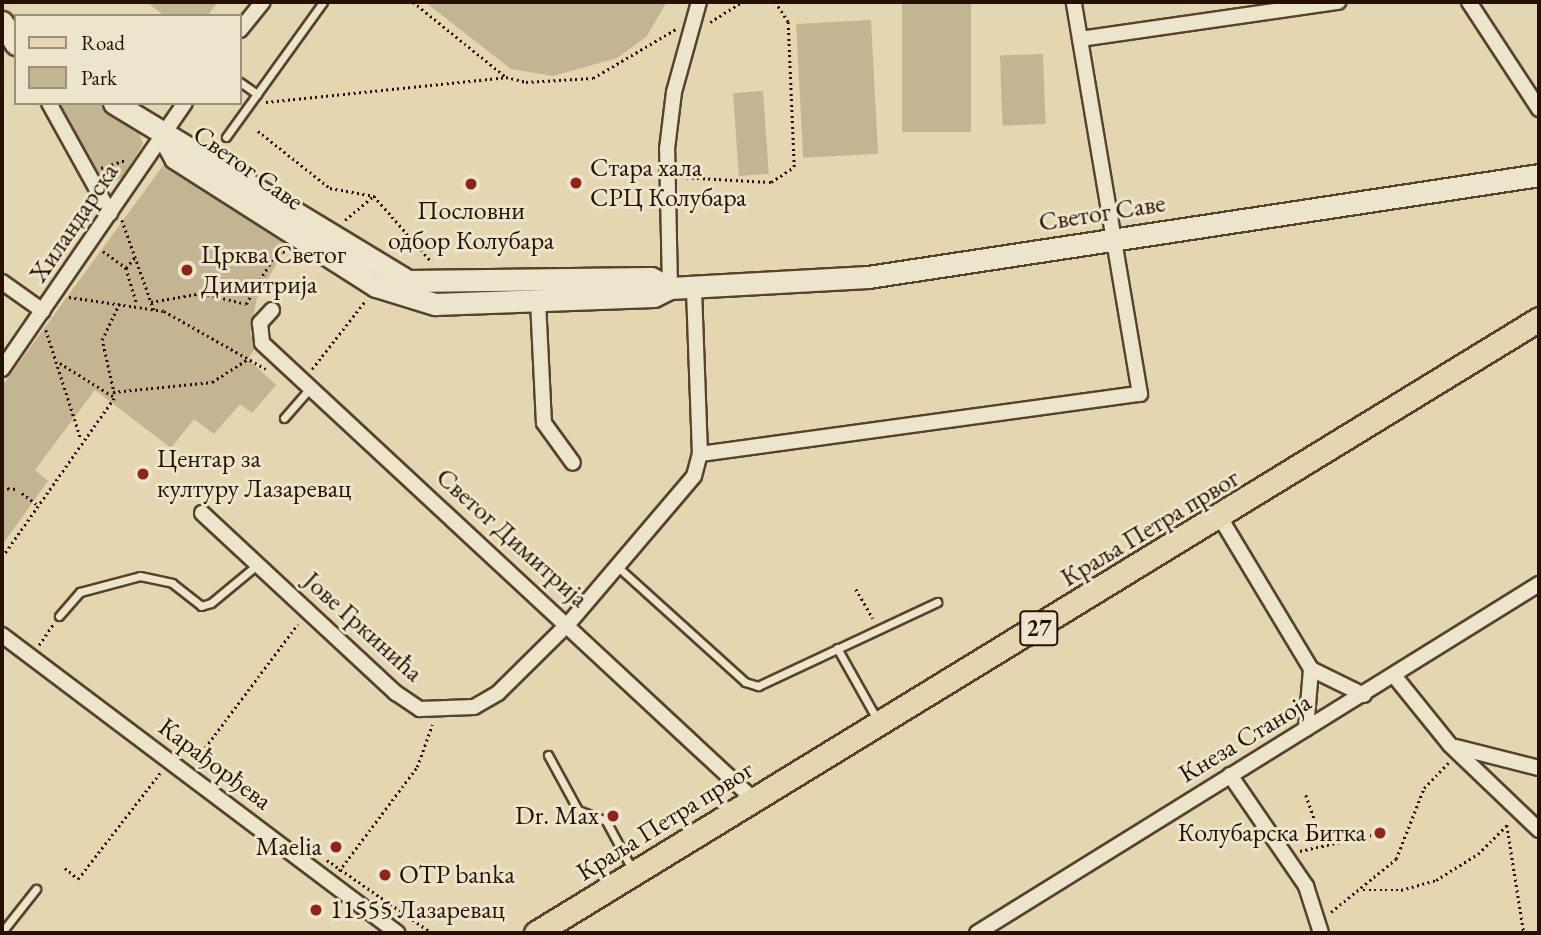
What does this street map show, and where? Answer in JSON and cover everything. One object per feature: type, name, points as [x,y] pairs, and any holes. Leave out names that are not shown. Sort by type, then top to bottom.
[{"type":"main road","name":"Краља Петра првог","points":[[536,933],[753,799],[1221,519],[1539,319]]},
{"type":"street","points":[[242,28],[263,2]]},
{"type":"street","points":[[670,289],[667,177],[674,92],[699,2]]},
{"type":"street","points":[[694,288],[700,454],[1131,399],[1142,385],[1074,2]]},
{"type":"street","points":[[1080,39],[1338,2]]},
{"type":"street","points":[[1469,2],[1539,109]]},
{"type":"street","points":[[2,22],[14,42]]},
{"type":"street","points":[[50,105],[116,214]]},
{"type":"street","points":[[117,105],[163,136]]},
{"type":"street","name":"Хиландарска","points":[[2,369],[43,317],[116,214],[141,167],[185,105]]},
{"type":"street","name":"Светог Саве","points":[[163,136],[175,158],[376,286],[435,304],[654,296],[670,289],[868,277],[1539,175]]},
{"type":"street","name":"Светог Саве","points":[[163,136],[188,145],[408,281],[651,278],[670,289]]},
{"type":"street","points":[[2,282],[43,317]]},
{"type":"street","points":[[538,301],[544,423],[573,463]]},
{"type":"street","name":"Светог Димитрија","points":[[272,310],[259,337],[569,623],[753,799]]},
{"type":"street","name":"Јове Гркинића","points":[[202,513],[396,693],[433,711],[474,707],[498,693],[569,623],[619,568],[694,476],[700,454]]},
{"type":"street","points":[[1221,519],[1311,669],[1364,695]]},
{"type":"street","name":"Кнеза Станоја","points":[[977,933],[1230,775],[1396,678],[1539,584]]},
{"type":"street","name":"Карађорђева","points":[[2,635],[397,933]]},
{"type":"street","points":[[1306,729],[1311,669]]},
{"type":"street","points":[[1396,678],[1450,745],[1508,804],[1539,830]]},
{"type":"street","points":[[1450,745],[1539,768]]},
{"type":"street","points":[[1230,775],[1316,903],[1320,927]]},
{"type":"lane","points":[[226,137],[323,2]]},
{"type":"lane","points":[[242,83],[257,94]]},
{"type":"lane","points":[[284,418],[308,383]]},
{"type":"lane","points":[[59,616],[80,592],[140,576],[172,583],[201,606],[211,603],[257,565]]},
{"type":"lane","points":[[619,568],[745,682],[778,680],[879,626],[937,602]]},
{"type":"lane","points":[[837,648],[880,724]]},
{"type":"lane","points":[[548,755],[578,810],[606,821],[634,873]]},
{"type":"lane","points":[[2,932],[36,889]]},
{"type":"path","points":[[414,2],[506,77]]},
{"type":"path","points":[[250,103],[506,77],[548,83],[593,78],[636,58],[667,32],[693,26],[742,2]]},
{"type":"path","points":[[667,177],[771,182],[794,167],[788,22],[775,2]]},
{"type":"path","points":[[258,131],[330,188],[374,196],[440,270]]},
{"type":"path","points":[[91,176],[114,160],[141,167]]},
{"type":"path","points":[[348,215],[374,196]]},
{"type":"path","points":[[116,214],[135,256],[154,310]]},
{"type":"path","points":[[97,247],[126,268],[137,304]]},
{"type":"path","points":[[151,302],[202,293],[246,304],[278,249],[291,255]]},
{"type":"path","points":[[126,268],[135,256]]},
{"type":"path","points":[[308,383],[376,286]]},
{"type":"path","points":[[61,296],[137,304],[154,310],[248,359],[274,376]]},
{"type":"path","points":[[115,397],[102,340],[120,302]]},
{"type":"path","points":[[43,317],[60,363],[81,439]]},
{"type":"path","points":[[113,392],[212,382],[248,359]]},
{"type":"path","points":[[60,363],[115,397]]},
{"type":"path","points":[[2,557],[81,439],[115,397]]},
{"type":"path","points":[[2,488],[16,489]]},
{"type":"path","points":[[22,494],[38,505]]},
{"type":"path","points":[[856,589],[879,626]]},
{"type":"path","points":[[201,753],[308,612]]},
{"type":"path","points":[[31,657],[59,616]]},
{"type":"path","points":[[323,876],[341,869],[417,767],[431,743],[433,711]]},
{"type":"path","points":[[1320,927],[1395,859],[1430,778],[1464,757]]},
{"type":"path","points":[[65,868],[78,879],[169,760]]},
{"type":"path","points":[[1306,795],[1324,847]]},
{"type":"path","points":[[1508,804],[1507,825],[1524,933]]},
{"type":"path","points":[[1363,890],[1401,890],[1436,880],[1472,858],[1507,825]]},
{"type":"path","points":[[1283,854],[1380,833]]},
{"type":"path","points":[[323,876],[327,859],[432,933]]},
{"type":"green space","points":[[218,2],[209,14],[162,14],[149,4]]},
{"type":"green space","points":[[425,2],[667,2],[646,37],[617,58],[553,76],[511,69]]},
{"type":"green space","points":[[902,2],[971,2],[971,132],[902,132]]},
{"type":"green space","points":[[871,20],[878,154],[803,158],[796,24]]},
{"type":"green space","points":[[1043,54],[1045,124],[1002,125],[1000,56]]},
{"type":"green space","points":[[763,91],[769,174],[739,176],[733,93]]},
{"type":"green space","points":[[57,105],[105,105],[136,125],[143,144],[123,177],[108,184],[98,179]]},
{"type":"green space","points":[[165,163],[289,242],[257,298],[250,332],[255,348],[248,359],[276,385],[252,413],[240,404],[214,434],[194,419],[171,448],[95,390],[35,470],[48,481],[2,545],[2,386]]},
{"type":"place","name":"Стара хала СРЦ Колубара","points":[[576,183]]},
{"type":"place","name":"Пословни одбор Колубара","points":[[471,184]]},
{"type":"place","name":"Црква Светог Димитрија","points":[[187,270]]},
{"type":"place","name":"Центар за културу Лазаревац","points":[[143,474]]},
{"type":"place","name":"Dr. Max","points":[[613,816]]},
{"type":"place","name":"Колубарска Битка","points":[[1380,833]]},
{"type":"place","name":"Maelia","points":[[336,847]]},
{"type":"place","name":"OTP banka","points":[[385,875]]},
{"type":"place","name":"11555 Лазаревац","points":[[316,910]]}]
